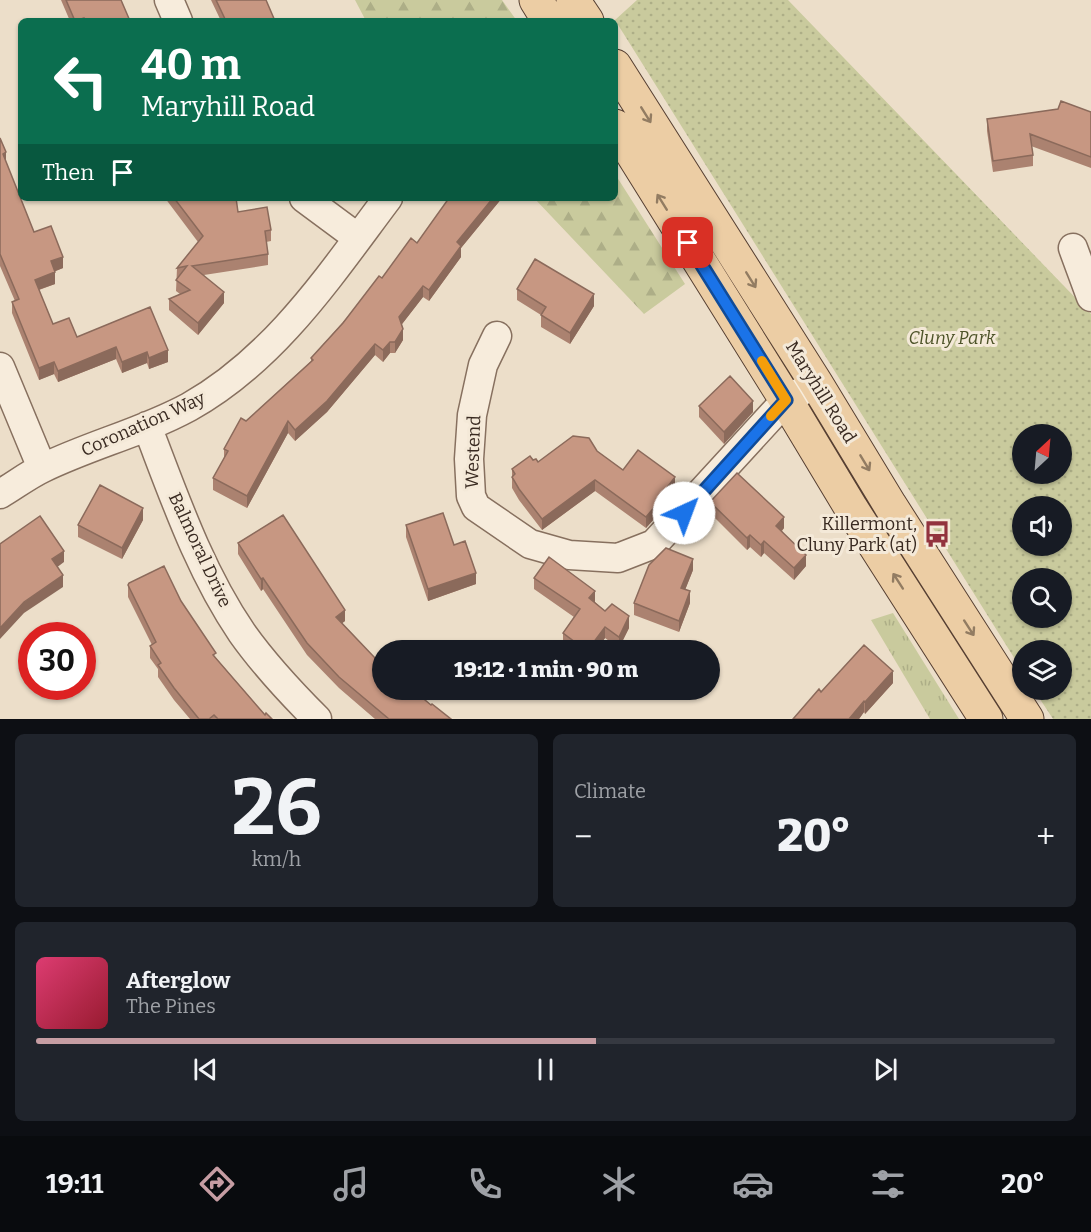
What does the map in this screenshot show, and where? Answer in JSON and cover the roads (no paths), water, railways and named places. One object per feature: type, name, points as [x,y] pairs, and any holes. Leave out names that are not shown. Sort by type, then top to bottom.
[{"type":"main road","points":[[573,0],[585,18]]},
{"type":"main road","name":"Maryhill Road","points":[[618,71],[1027,719]]},
{"type":"main road","name":"Maryhill Road","points":[[618,131],[786,400],[850,508],[986,719]]},
{"type":"street","points":[[169,0],[177,18]]},
{"type":"street","points":[[308,201],[358,238]]},
{"type":"street","name":"Coronation Way","points":[[0,494],[42,468],[188,407],[231,380],[307,306],[386,201]]},
{"type":"street","points":[[1073,248],[1091,297]]},
{"type":"street","name":"Westend","points":[[497,336],[483,364],[472,415],[469,459],[471,496],[476,507],[530,544],[569,555],[618,558],[654,544],[786,400],[816,383]]},
{"type":"street","points":[[0,367],[42,468]]},
{"type":"street","name":"Balmoral Drive","points":[[147,426],[183,518],[213,584],[242,632],[273,673],[317,719]]},
{"type":"place","name":"Killermont, Cluny Park (at)","points":[[937,534]]},
{"type":"park label","name":"Cluny Park","points":[[952,338]]}]
